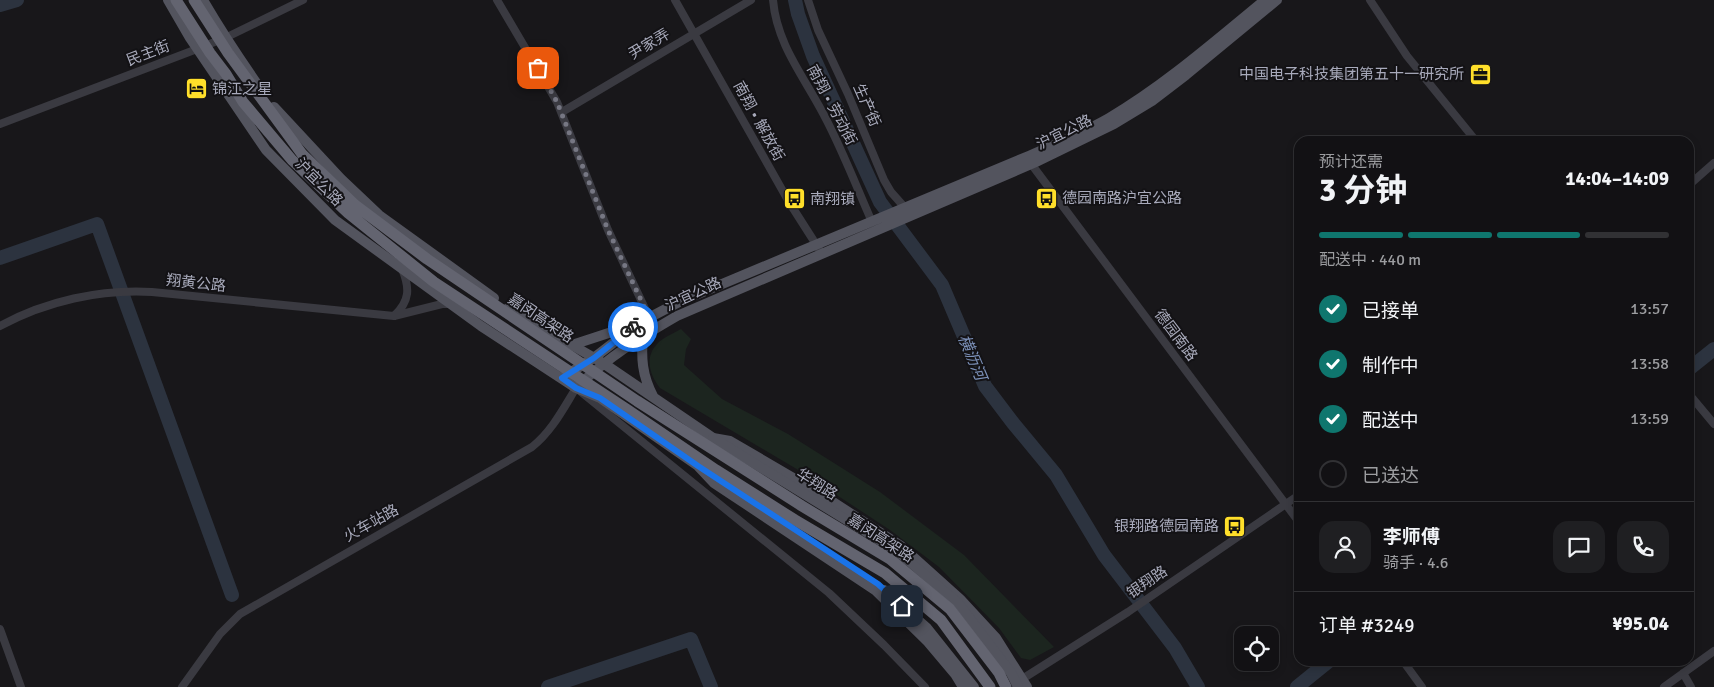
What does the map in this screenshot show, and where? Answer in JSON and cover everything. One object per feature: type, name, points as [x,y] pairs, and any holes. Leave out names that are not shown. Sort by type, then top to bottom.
[{"type":"highway","name":"嘉闵高架路","points":[[176,0],[210,54],[244,102],[292,160],[348,213],[441,287],[716,470],[795,520],[885,573],[940,620],[990,687]]},
{"type":"highway","name":"嘉闵高架路","points":[[194,0],[228,53],[302,154],[355,205],[427,259],[637,401],[802,506],[890,558],[950,609],[1008,687]]},
{"type":"main road","name":"沪宜公路","points":[[168,0],[197,49],[266,150],[335,220],[481,326],[576,388],[599,360],[639,323],[649,317],[679,302],[819,250]]},
{"type":"main road","name":"沪宜公路","points":[[203,0],[219,28],[278,113],[379,215],[508,308],[599,360]]},
{"type":"main road","name":"沪宜公路","points":[[1029,161],[1109,118],[1132,103],[1181,68],[1265,0]]},
{"type":"main road","name":"沪宜公路","points":[[599,360],[677,316],[819,250],[1107,128],[1152,101],[1277,0]]},
{"type":"main road","points":[[572,345],[639,323]]},
{"type":"main road","points":[[643,336],[642,356],[645,380],[653,397]]},
{"type":"main road","points":[[562,378],[599,360]]},
{"type":"main road","name":"华翔路","points":[[599,360],[713,438],[896,551],[958,603],[1011,673],[1022,684]]},
{"type":"main road","points":[[576,388],[600,398],[698,466],[878,584],[927,628],[974,687]]},
{"type":"main road","points":[[698,466],[714,484],[875,590],[928,642],[955,674],[963,687]]},
{"type":"street","name":"民主街","points":[[0,124],[227,37],[303,0]]},
{"type":"street","points":[[497,0],[549,85],[562,112],[601,214],[649,317]]},
{"type":"street","name":"南翔 • 解放街","points":[[675,0],[789,202],[819,250]]},
{"type":"street","name":"尹家弄","points":[[562,112],[751,0]]},
{"type":"street","name":"南翔 • 劳动街","points":[[773,0],[778,25],[790,56],[826,118],[879,223]]},
{"type":"street","name":"生产街","points":[[808,0],[818,30],[848,94],[884,180],[904,214]]},
{"type":"street","points":[[1370,0],[1407,56],[1472,136]]},
{"type":"street","name":"德园南路","points":[[1029,161],[1294,516]]},
{"type":"street","points":[[1694,181],[1714,163]]},
{"type":"street","points":[[394,316],[404,307],[406,298],[408,282],[402,269]]},
{"type":"street","name":"翔黄公路","points":[[0,326],[47,305],[112,292],[152,292],[394,316],[442,304],[450,304]]},
{"type":"street","points":[[576,388],[829,593],[884,644],[925,687]]},
{"type":"street","name":"火车站路","points":[[182,687],[220,634],[240,614],[532,447],[553,425],[576,388]]},
{"type":"street","points":[[1694,400],[1714,424]]},
{"type":"street","name":"银翔路","points":[[1008,687],[1022,684],[1294,498]]},
{"type":"street","points":[[0,629],[21,687]]},
{"type":"street","points":[[1694,665],[1714,651]]},
{"type":"street","points":[[1407,666],[1422,687]]},
{"type":"street","points":[[1664,687],[1693,666]]},
{"type":"street","points":[[1683,673],[1691,687]]},
{"type":"shaded area","points":[[681,329],[691,339],[686,349],[684,365],[722,399],[788,434],[880,492],[964,555],[1054,647],[1030,660],[1021,658],[999,628],[939,567],[890,530],[800,471],[660,388],[651,372],[650,361],[653,349],[659,342]]},
{"type":"waterway","points":[[0,5],[17,0]]},
{"type":"waterway","name":"横沥河","points":[[795,0],[813,56],[880,202],[942,285],[985,386],[1056,475],[1104,555],[1175,648],[1198,687]]},
{"type":"waterway","points":[[0,258],[97,224],[232,595]]},
{"type":"waterway","points":[[1694,365],[1714,349]]},
{"type":"waterway","points":[[548,687],[691,639],[711,687]]},
{"type":"waterway","points":[[1297,687],[1323,666]]},
{"type":"way so far","points":[[538,68],[549,85],[566,122],[598,207],[649,317],[633,327]]},
{"type":"place","name":"中国电子科技集团第五十一研究所","points":[[1480,74]]},
{"type":"place","name":"锦江之星","points":[[196,89]]},
{"type":"place","name":"德园南路沪宜公路","points":[[1046,198]]},
{"type":"place","name":"南翔镇","points":[[794,199]]},
{"type":"place","name":"银翔路德园南路","points":[[1235,526]]},
{"type":"route","points":[[633,327],[594,358],[562,378],[576,388],[600,398],[698,466],[878,584],[902,606]]}]
